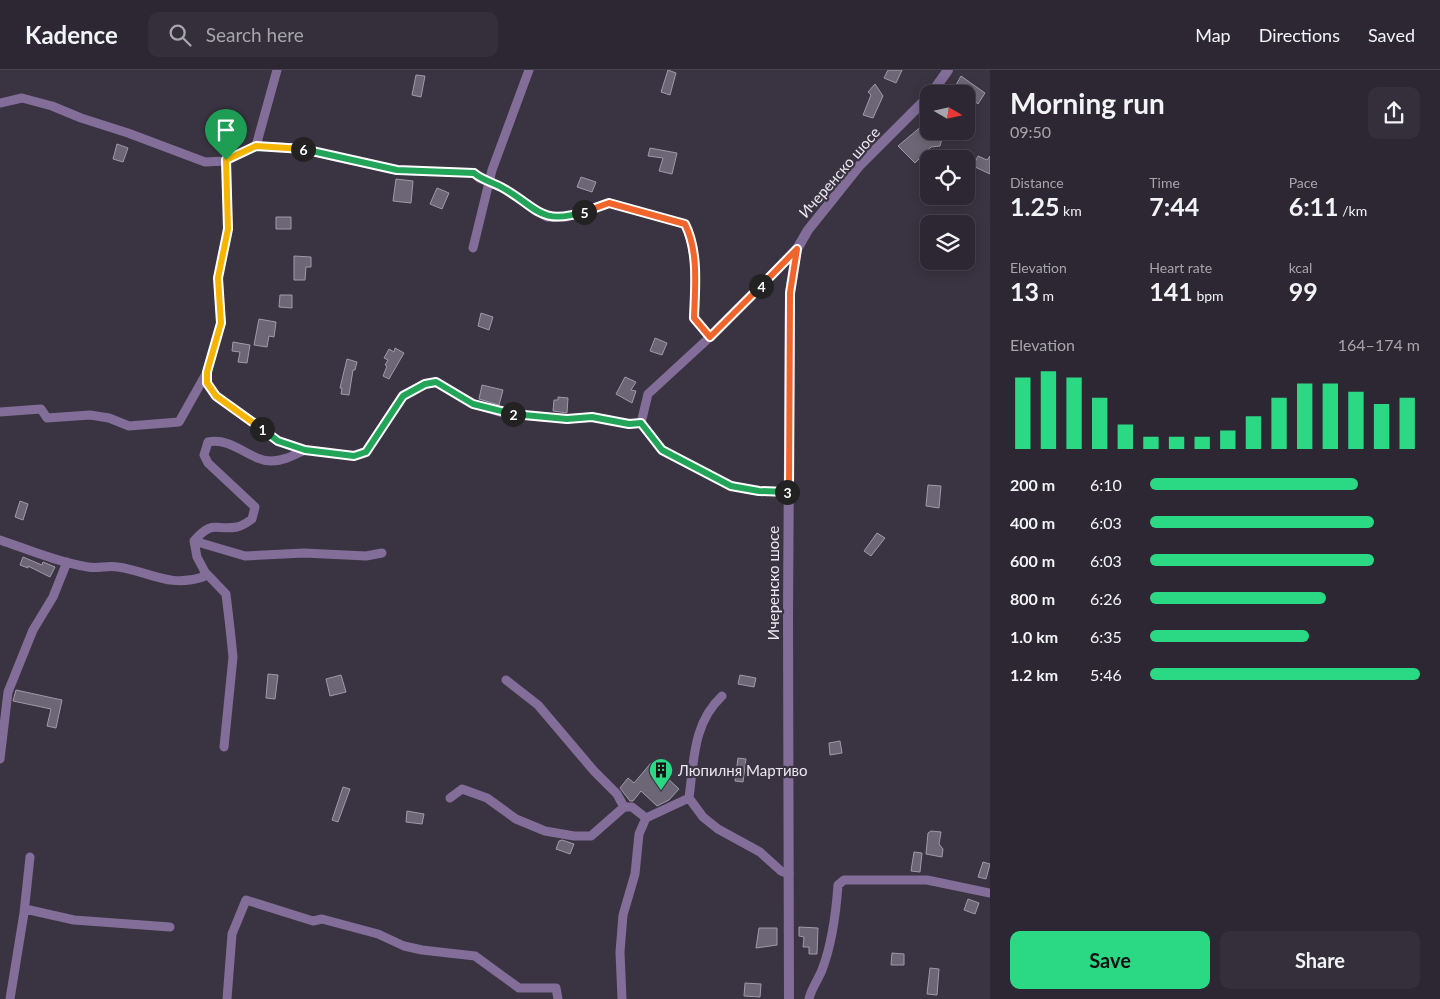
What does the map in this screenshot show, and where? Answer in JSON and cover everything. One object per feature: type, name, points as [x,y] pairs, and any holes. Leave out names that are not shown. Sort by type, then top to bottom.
[{"type":"street","points":[[256,146],[277,70]]},
{"type":"street","points":[[473,248],[492,170],[528,70]]},
{"type":"street","name":"Ичеренско шосе","points":[[937,85],[948,70]]},
{"type":"street","points":[[0,103],[22,98],[52,106],[205,162],[226,160],[256,146],[297,148],[397,170],[474,173],[479,178],[502,187],[547,217],[566,217],[609,203],[685,224],[689,233],[695,267],[694,318],[710,337]]},
{"type":"street","name":"Ичеренско шосе","points":[[789,999],[790,293],[797,249],[825,207],[860,165],[920,105]]},
{"type":"street","points":[[0,412],[41,408],[47,418],[90,415],[109,418],[129,426],[179,422],[207,372],[221,323],[218,278],[228,229],[226,160]]},
{"type":"street","points":[[641,423],[648,394],[710,337],[797,249]]},
{"type":"street","points":[[207,372],[207,383],[216,396],[278,441],[305,450],[354,456],[366,452],[403,396],[425,384],[436,382],[473,404],[503,413],[567,419],[592,417],[629,424],[641,423]]},
{"type":"street","points":[[641,423],[662,450],[731,486],[759,491],[789,492]]},
{"type":"street","points":[[194,541],[204,529],[219,526],[238,526],[252,519],[255,507],[243,494],[224,481],[208,463],[204,455],[208,442],[215,441],[234,445],[269,461],[287,459],[305,450]]},
{"type":"street","points":[[0,540],[67,562],[89,567],[117,566],[171,582],[196,580],[203,577],[205,572]]},
{"type":"street","points":[[194,541],[245,556],[304,553],[366,556],[382,553]]},
{"type":"street","points":[[194,541],[197,557],[205,572],[226,594],[233,657],[224,747]]},
{"type":"street","points":[[0,759],[8,692],[33,630],[53,597],[67,562]]},
{"type":"street","points":[[506,680],[538,705],[594,771],[617,794],[624,807]]},
{"type":"street","points":[[722,696],[709,708],[700,728],[689,798],[703,817],[718,829],[760,852],[782,871],[789,874]]},
{"type":"street","points":[[450,798],[462,789],[487,798],[516,819],[545,831],[574,836],[591,836],[624,807],[632,807],[646,818]]},
{"type":"street","points":[[619,997],[623,916],[635,874],[639,834],[646,818],[689,798]]},
{"type":"street","points":[[10,999],[25,909],[30,857]]},
{"type":"street","points":[[809,999],[822,970],[836,914],[838,885],[844,880],[927,880],[990,893]]},
{"type":"street","points":[[227,999],[232,934],[246,900],[313,921],[322,919],[378,934],[404,946],[475,956],[518,988],[556,988],[558,999]]},
{"type":"street","points":[[25,909],[74,920],[170,927]]},
{"type":"building","points":[[668,70],[676,73],[670,95],[661,92]]},
{"type":"building","points":[[888,70],[902,70],[896,83],[884,78]]},
{"type":"building","points":[[416,75],[425,76],[421,97],[412,95]]},
{"type":"building","points":[[961,76],[974,85],[956,85]]},
{"type":"building","points":[[875,84],[883,96],[873,118],[863,115],[871,95],[868,92]]},
{"type":"building","points":[[975,86],[985,93],[978,104],[975,102]]},
{"type":"building","points":[[920,128],[920,140],[942,140],[940,146],[931,147],[928,150],[920,150],[920,158],[915,163],[898,146]]},
{"type":"building","points":[[117,144],[128,148],[123,162],[113,159]]},
{"type":"building","points":[[650,148],[677,153],[672,174],[659,171],[663,158],[648,156]]},
{"type":"building","points":[[978,156],[987,160],[990,156],[990,174],[975,167]]},
{"type":"building","points":[[581,177],[596,182],[592,192],[577,187]]},
{"type":"building","points":[[396,179],[413,181],[411,203],[393,201]]},
{"type":"building","points":[[437,188],[449,193],[442,209],[430,204]]},
{"type":"building","points":[[276,217],[291,217],[291,229],[276,229]]},
{"type":"building","points":[[294,256],[311,257],[311,267],[306,267],[305,280],[294,280]]},
{"type":"building","points":[[280,295],[292,295],[292,308],[279,307]]},
{"type":"building","points":[[481,313],[493,317],[489,330],[478,326]]},
{"type":"building","points":[[259,319],[276,322],[274,337],[269,336],[267,347],[254,345]]},
{"type":"building","points":[[655,338],[667,343],[662,355],[650,351]]},
{"type":"building","points":[[233,342],[250,345],[247,363],[238,362],[240,352],[232,351]]},
{"type":"building","points":[[395,348],[404,353],[389,379],[383,376],[388,360],[384,358],[389,349],[394,352]]},
{"type":"building","points":[[347,359],[357,362],[355,370],[353,370],[349,395],[341,394],[342,388],[340,388]]},
{"type":"building","points":[[625,377],[636,382],[631,390],[636,391],[632,403],[616,394]]},
{"type":"building","points":[[482,385],[503,390],[499,405],[479,399]]},
{"type":"building","points":[[558,397],[568,398],[567,413],[553,411],[554,400],[558,400]]},
{"type":"building","points":[[928,485],[941,486],[939,508],[926,506]]},
{"type":"building","points":[[20,501],[28,504],[23,520],[15,517]]},
{"type":"building","points":[[877,533],[885,538],[871,556],[864,551]]},
{"type":"building","points":[[23,557],[42,565],[43,562],[55,567],[50,577],[28,566],[28,568],[20,565]]},
{"type":"building","points":[[268,674],[278,675],[275,699],[266,698]]},
{"type":"building","points":[[341,675],[346,692],[330,696],[326,679]]},
{"type":"building","points":[[740,675],[756,678],[754,687],[738,684]]},
{"type":"building","points":[[16,690],[62,700],[56,728],[47,726],[51,709],[13,701]]},
{"type":"building","points":[[840,741],[842,753],[830,755],[829,743]]},
{"type":"building","points":[[738,758],[746,759],[743,782],[735,781]]},
{"type":"building","points":[[651,763],[679,789],[669,800],[657,806],[641,791],[633,801],[630,801],[620,788],[628,778],[634,783]]},
{"type":"building","points":[[343,787],[350,789],[338,822],[332,820]]},
{"type":"building","points":[[407,811],[424,814],[422,824],[406,822]]},
{"type":"building","points":[[931,831],[941,832],[939,844],[943,849],[942,857],[926,854],[928,833]]},
{"type":"building","points":[[562,840],[574,844],[570,854],[556,849],[559,841]]},
{"type":"building","points":[[914,852],[922,853],[920,872],[911,871]]},
{"type":"building","points":[[983,862],[990,864],[986,879],[978,877]]},
{"type":"building","points":[[968,899],[979,903],[975,914],[964,910]]},
{"type":"building","points":[[799,927],[818,928],[817,954],[809,954],[809,947],[803,947],[804,937],[799,936]]},
{"type":"building","points":[[759,928],[777,928],[777,945],[756,948]]},
{"type":"building","points":[[892,953],[904,954],[904,965],[891,965]]},
{"type":"building","points":[[930,968],[939,969],[937,995],[927,994]]},
{"type":"building","points":[[745,983],[761,984],[760,997],[744,996]]},
{"type":"place","name":"Люпилня Мартиво","points":[[661,791]]},
{"type":"route","points":[[256,146],[297,148],[397,170],[474,173],[479,178],[502,187],[526,205],[547,217],[566,217],[609,203],[685,224],[689,233],[695,267],[694,318],[710,337],[797,249],[790,293],[789,492],[759,491],[731,486],[662,450],[641,423],[629,424],[592,417],[567,419],[503,413],[473,404],[436,382],[425,384],[403,396],[366,452],[354,456],[305,450],[278,441],[216,396],[207,383],[207,372],[221,323],[218,278],[228,229],[226,160],[256,146]]}]
